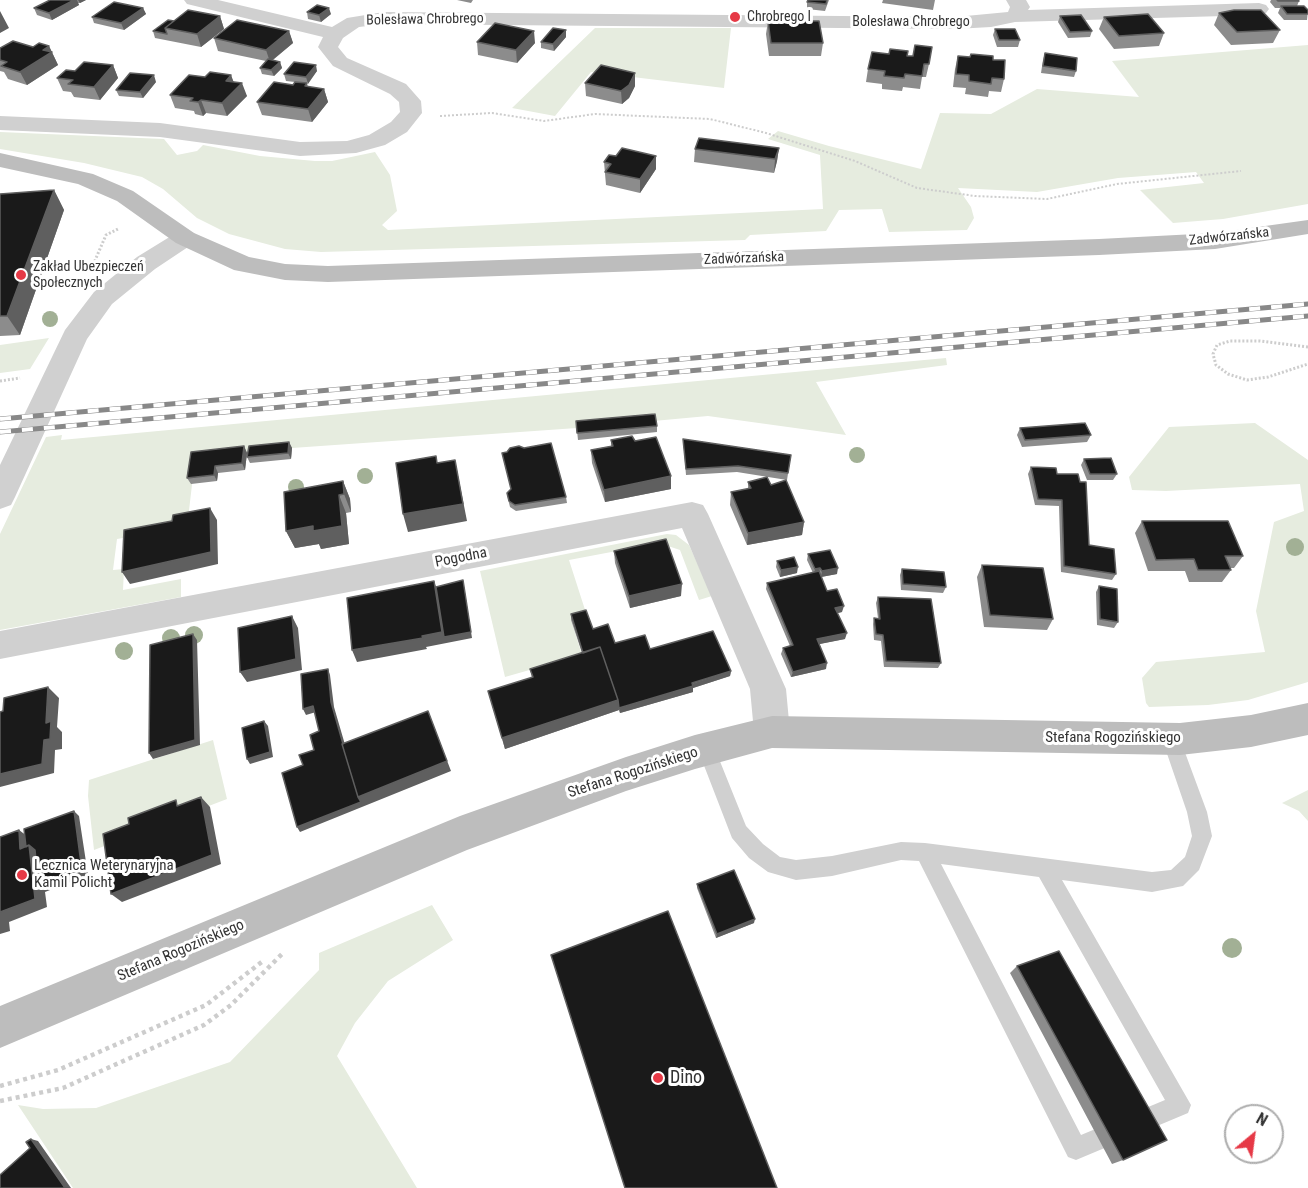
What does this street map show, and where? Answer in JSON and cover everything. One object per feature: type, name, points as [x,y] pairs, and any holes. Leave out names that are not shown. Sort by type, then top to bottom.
[{"type":"street","points":[[0,123],[160,130],[321,150],[348,148],[376,140],[399,127],[411,113],[410,101],[398,88],[340,62],[328,48],[335,34],[194,0]]},
{"type":"street","name":"Bolesława Chrobrego","points":[[335,34],[354,22],[384,18],[955,23],[991,21],[1015,8],[1259,9]]},
{"type":"street","name":"Zadwórzańska","points":[[0,160],[85,179],[125,196],[185,238],[243,264],[285,272],[328,274],[1099,247],[1215,241],[1308,227]]},
{"type":"street","points":[[0,497],[75,336],[103,298],[146,263],[185,238]]},
{"type":"street","name":"Pogodna","points":[[0,645],[692,514],[768,689],[772,732]]},
{"type":"street","name":"Stefana Rogozińskiego","points":[[0,1027],[451,838],[626,774],[772,732],[1171,739],[1251,731],[1308,718]]},
{"type":"lane","points":[[707,750],[739,832],[756,851],[774,865],[796,870],[832,866],[901,851],[925,852],[1152,882],[1176,879],[1192,862],[1202,836],[1197,812],[1171,739]]},
{"type":"lane","points":[[925,852],[1076,1149],[1180,1105],[1044,867]]},
{"type":"path","points":[[406,118],[492,113],[544,121],[595,114],[710,119],[766,133],[855,161],[917,188],[975,196],[1047,199],[1117,184],[1241,171]]},
{"type":"path","points":[[1308,347],[1260,341],[1230,341],[1217,345],[1213,354],[1216,365],[1228,374],[1247,380],[1268,377],[1308,364]]},
{"type":"path","points":[[0,1101],[63,1088],[204,1025],[231,1005],[286,948],[274,952]]},
{"type":"path","points":[[0,1086],[58,1070],[206,1005],[266,959]]},
{"type":"shaded area","points":[[595,28],[731,28],[724,88],[591,72],[555,116],[512,108]]},
{"type":"shaded area","points":[[1308,45],[1308,204],[1223,219],[1173,223],[1140,190],[1204,183],[1196,172],[1118,178],[1037,192],[958,188],[971,207],[974,218],[967,230],[889,232],[882,209],[839,210],[826,231],[750,235],[745,240],[321,252],[285,249],[229,234],[197,218],[163,189],[142,177],[84,163],[0,149],[0,132],[164,139],[177,155],[197,151],[203,145],[260,156],[315,161],[332,161],[375,152],[390,175],[397,211],[382,225],[388,230],[823,209],[820,155],[768,139],[778,131],[921,169],[940,113],[991,114],[1037,89],[1139,97],[1112,61]]},
{"type":"shaded area","points":[[49,338],[30,369],[0,373],[0,345]]},
{"type":"shaded area","points":[[946,358],[947,365],[816,382],[846,435],[708,416],[577,428],[292,448],[195,459],[188,519],[171,530],[117,539],[113,570],[124,569],[123,590],[181,579],[181,597],[0,630],[0,534],[46,437],[62,435],[61,440]]},
{"type":"shaded area","points":[[1255,423],[1308,460],[1308,682],[1248,700],[1208,705],[1149,707],[1146,703],[1142,678],[1156,662],[1265,652],[1256,611],[1274,522],[1304,511],[1300,484],[1166,491],[1132,490],[1129,477],[1169,427]]},
{"type":"shaded area","points":[[667,534],[676,535],[689,545],[712,596],[699,600],[680,550],[659,543],[569,560],[587,616],[571,620],[582,655],[505,677],[480,571]]},
{"type":"shaded area","points":[[213,740],[227,799],[94,850],[88,796],[89,780]]},
{"type":"shaded area","points":[[1308,790],[1308,821],[1299,811],[1282,803]]},
{"type":"shaded area","points":[[432,905],[453,940],[388,981],[355,1023],[337,1056],[417,1188],[73,1188],[18,1105],[43,1109],[96,1108],[230,1062],[319,970],[319,953]]},
{"type":"building","points":[[50,0],[74,0],[49,13],[34,8]]},
{"type":"building","points":[[808,0],[827,0],[826,4],[807,2]]},
{"type":"building","points":[[114,2],[143,8],[121,23],[92,17]]},
{"type":"building","points":[[317,5],[329,8],[319,15],[307,12]]},
{"type":"building","points":[[1281,6],[1304,6],[1308,14],[1287,14]]},
{"type":"building","points":[[188,10],[220,16],[197,34],[165,28]]},
{"type":"building","points":[[1234,10],[1261,10],[1280,30],[1237,32],[1219,13]]},
{"type":"building","points":[[1148,14],[1164,33],[1119,36],[1104,17]]},
{"type":"building","points":[[1081,15],[1092,31],[1070,32],[1060,16]]},
{"type":"building","points":[[168,20],[174,21],[165,28],[167,34],[153,31]]},
{"type":"building","points":[[237,20],[289,31],[266,50],[214,38]]},
{"type":"building","points":[[768,21],[819,21],[823,43],[771,43]]},
{"type":"building","points":[[495,23],[534,31],[516,50],[477,42]]},
{"type":"building","points":[[553,28],[566,30],[553,44],[541,42]]},
{"type":"building","points":[[995,29],[1015,29],[1020,40],[999,40]]},
{"type":"building","points":[[13,41],[33,47],[39,43],[49,46],[43,50],[52,52],[20,72],[1,66],[7,62],[0,60],[0,48]]},
{"type":"building","points":[[915,45],[932,47],[929,64],[924,64],[922,76],[905,74],[904,78],[884,76],[885,71],[868,69],[872,52],[889,54],[890,49],[908,51],[907,56],[913,56]]},
{"type":"building","points":[[1045,53],[1077,58],[1076,71],[1043,66]]},
{"type":"building","points":[[971,54],[993,56],[993,60],[1005,60],[1004,79],[992,78],[991,84],[969,81],[969,75],[956,74],[958,56],[970,57]]},
{"type":"building","points":[[268,59],[280,62],[271,70],[260,68]]},
{"type":"building","points":[[84,62],[113,65],[94,87],[68,84],[73,80],[57,78],[66,70],[75,71]]},
{"type":"building","points":[[294,62],[316,65],[306,77],[284,74]]},
{"type":"building","points":[[601,65],[635,73],[629,85],[621,91],[585,83]]},
{"type":"building","points":[[210,72],[231,75],[226,81],[242,83],[222,103],[190,101],[193,98],[170,95],[189,75],[205,77]]},
{"type":"building","points":[[130,73],[154,75],[140,92],[116,90]]},
{"type":"building","points":[[274,82],[293,85],[295,82],[307,83],[305,86],[324,89],[308,109],[257,102]]},
{"type":"building","points":[[699,138],[779,148],[775,159],[695,149]]},
{"type":"building","points":[[622,148],[656,156],[640,179],[605,172],[611,164],[604,162],[609,155],[616,156]]},
{"type":"building","points":[[54,190],[7,316],[0,316],[0,194]]},
{"type":"building","points":[[655,414],[657,426],[577,433],[576,421]]},
{"type":"building","points":[[1085,423],[1091,435],[1025,440],[1020,428]]},
{"type":"building","points":[[632,436],[635,441],[656,437],[671,476],[604,490],[591,450],[613,446],[611,440]]},
{"type":"building","points":[[683,439],[791,455],[788,473],[738,466],[686,469]]},
{"type":"building","points":[[289,442],[288,453],[247,457],[249,446]]},
{"type":"building","points":[[551,443],[566,497],[515,505],[509,501],[507,493],[511,489],[502,453],[519,446],[524,448]]},
{"type":"building","points":[[244,446],[242,463],[215,466],[214,475],[187,478],[191,452]]},
{"type":"building","points":[[436,456],[437,463],[455,460],[463,504],[403,514],[396,463]]},
{"type":"building","points":[[1111,458],[1117,474],[1090,474],[1084,459]]},
{"type":"building","points":[[1031,467],[1056,468],[1057,474],[1078,474],[1080,482],[1086,482],[1089,545],[1114,549],[1116,574],[1064,566],[1062,500],[1038,499]]},
{"type":"building","points":[[767,477],[771,485],[786,480],[804,522],[748,533],[731,492],[751,488],[748,482]]},
{"type":"building","points":[[343,481],[344,494],[339,495],[342,526],[313,531],[313,526],[286,531],[284,492]]},
{"type":"building","points":[[210,508],[211,552],[122,572],[124,530],[172,521],[173,515]]},
{"type":"building","points":[[1142,521],[1228,521],[1243,556],[1225,556],[1231,570],[1198,570],[1194,559],[1156,560]]},
{"type":"building","points":[[666,539],[682,584],[629,596],[614,551]]},
{"type":"building","points":[[830,550],[838,568],[822,571],[820,568],[815,569],[808,554]]},
{"type":"building","points":[[794,557],[798,567],[781,570],[777,561]]},
{"type":"building","points":[[982,565],[1043,568],[1053,619],[990,615]]},
{"type":"building","points":[[902,569],[944,572],[946,587],[903,584]]},
{"type":"building","points":[[819,571],[827,591],[837,589],[844,606],[835,608],[847,633],[817,639],[827,663],[793,672],[783,648],[793,645],[767,583]]},
{"type":"building","points":[[463,580],[471,632],[444,637],[436,587]]},
{"type":"building","points":[[434,581],[442,632],[422,636],[423,638],[352,650],[347,598]]},
{"type":"building","points":[[1099,586],[1117,589],[1118,622],[1100,619]]},
{"type":"building","points":[[878,597],[931,599],[941,663],[886,661],[883,635],[876,634],[874,618],[880,619]]},
{"type":"building","points":[[586,610],[593,629],[608,624],[615,643],[645,635],[650,649],[713,631],[731,671],[692,683],[693,686],[619,708],[600,647],[583,653],[571,614]]},
{"type":"building","points":[[292,616],[296,659],[240,672],[238,628]]},
{"type":"building","points":[[193,634],[195,740],[149,753],[150,645]]},
{"type":"building","points":[[600,647],[618,700],[502,738],[488,691],[533,677],[530,669]]},
{"type":"building","points":[[328,669],[331,702],[361,802],[297,827],[282,773],[303,765],[299,755],[314,750],[310,735],[319,731],[313,706],[303,709],[301,674]]},
{"type":"building","points":[[48,687],[46,723],[51,721],[50,739],[44,740],[42,764],[0,774],[0,712],[3,711],[4,698]]},
{"type":"building","points":[[428,711],[447,761],[358,797],[342,744]]},
{"type":"building","points":[[264,721],[270,752],[247,759],[242,728]]},
{"type":"building","points":[[201,797],[212,855],[111,894],[103,834],[129,824],[128,818],[176,800],[177,806]]},
{"type":"building","points":[[74,811],[82,871],[39,888],[35,850],[29,845],[26,847],[24,829]]},
{"type":"building","name":"Lecznica Weterynaryjna Kamil Policht","points":[[19,830],[20,849],[29,845],[35,899],[0,912],[0,837]]},
{"type":"building","points":[[734,870],[755,919],[717,934],[697,884]]},
{"type":"building","name":"Dino","points":[[668,911],[777,1188],[625,1188],[551,955]]},
{"type":"building","points":[[1059,951],[1167,1140],[1123,1160],[1017,966]]},
{"type":"building","points":[[31,1139],[65,1188],[0,1188],[0,1175],[30,1148],[26,1142]]},
{"type":"railway","points":[[0,419],[1308,304]]},
{"type":"railway","points":[[0,432],[1308,316]]},
{"type":"place","name":"Chrobrego I","points":[[735,17]]},
{"type":"place","name":"Zakład Ubezpieczeń Społecznych","points":[[21,275]]},
{"type":"place","name":"Lecznica Weterynaryjna Kamil Policht","points":[[22,875]]},
{"type":"place","name":"Dino","points":[[658,1078]]}]
